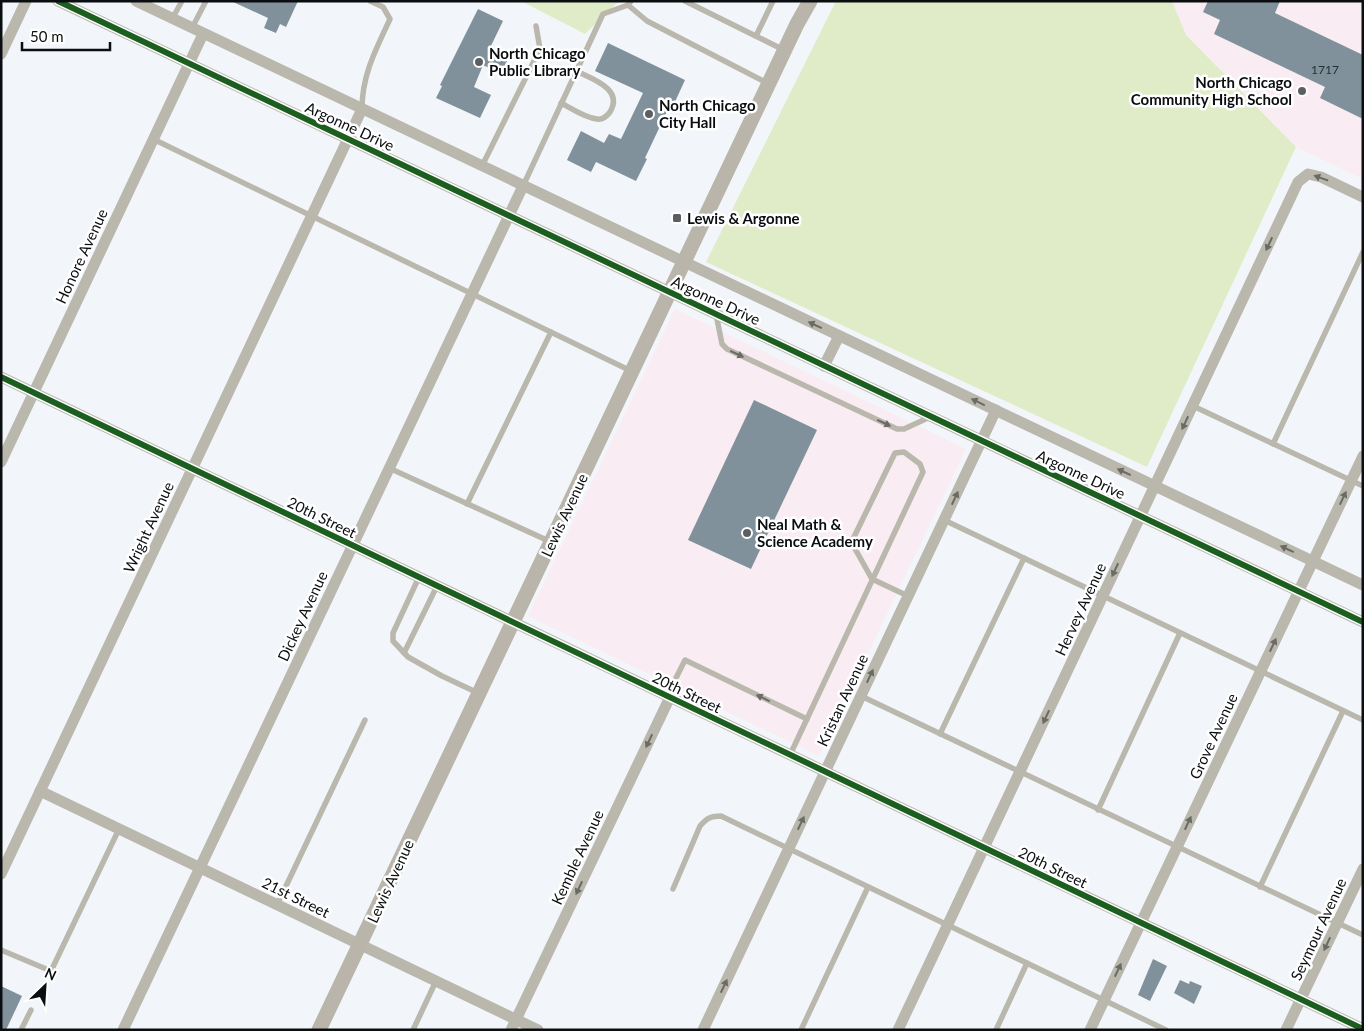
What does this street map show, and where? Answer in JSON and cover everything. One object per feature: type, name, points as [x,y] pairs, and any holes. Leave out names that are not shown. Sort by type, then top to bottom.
[{"type":"main road","name":"Lewis Avenue","points":[[319,1030],[685,263],[784,50],[810,1]]},
{"type":"street","points":[[1,54],[26,1]]},
{"type":"street","name":"Argonne Drive","points":[[58,1],[1363,622]]},
{"type":"street","name":"Argonne Drive","points":[[136,1],[1363,585]]},
{"type":"street","name":"Honore Avenue","points":[[1,462],[203,34]]},
{"type":"street","name":"Wright Avenue","points":[[1,874],[362,109]]},
{"type":"street","name":"Hervey Avenue","points":[[898,1030],[1298,182],[1308,174],[1321,177],[1363,197]]},
{"type":"street","name":"Dickey Avenue","points":[[123,1030],[522,186]]},
{"type":"street","points":[[824,366],[838,336]]},
{"type":"street","name":"20th Street","points":[[1,377],[1363,1029]]},
{"type":"street","name":"Kristan Avenue","points":[[703,1030],[996,410]]},
{"type":"street","name":"Grove Avenue","points":[[1090,1030],[1363,456]]},
{"type":"street","name":"Kemble Avenue","points":[[514,1024],[670,697]]},
{"type":"street","name":"21st Street","points":[[40,791],[436,981],[514,1024],[538,1030]]},
{"type":"street","name":"Seymour Avenue","points":[[1286,1030],[1363,869]]},
{"type":"lane","points":[[172,19],[182,1]]},
{"type":"lane","points":[[192,28],[206,1]]},
{"type":"lane","points":[[362,109],[362,94],[367,70],[390,19],[383,7],[370,1]]},
{"type":"lane","points":[[686,1],[784,50]]},
{"type":"lane","points":[[756,36],[773,1]]},
{"type":"lane","points":[[522,186],[603,14],[630,3],[647,21],[769,84]]},
{"type":"lane","points":[[482,166],[540,49],[536,26]]},
{"type":"lane","points":[[561,103],[594,119],[601,119],[612,109],[614,101],[612,93],[607,87],[576,71]]},
{"type":"lane","points":[[154,139],[633,372]]},
{"type":"lane","points":[[1273,444],[1363,252]]},
{"type":"lane","points":[[716,314],[722,344],[727,349],[897,429],[904,429],[931,417]]},
{"type":"lane","points":[[467,504],[551,332]]},
{"type":"lane","points":[[1193,406],[1363,486]]},
{"type":"lane","points":[[790,755],[872,579],[923,472],[920,464],[904,452],[895,453],[853,539],[854,547],[872,579],[908,596]]},
{"type":"lane","points":[[389,468],[552,542]]},
{"type":"lane","points":[[944,520],[1363,720]]},
{"type":"lane","points":[[940,734],[1024,558]]},
{"type":"lane","points":[[419,577],[393,633],[393,641],[408,657],[480,694]]},
{"type":"lane","points":[[404,653],[437,586]]},
{"type":"lane","points":[[1098,810],[1180,633]]},
{"type":"lane","points":[[670,697],[675,680],[685,660],[807,719]]},
{"type":"lane","points":[[860,696],[1363,935]]},
{"type":"lane","points":[[1260,887],[1343,711]]},
{"type":"lane","points":[[277,905],[365,720]]},
{"type":"lane","points":[[673,889],[694,836],[705,820],[712,816],[727,819],[1166,1030]]},
{"type":"lane","points":[[1,950],[51,971],[119,829]]},
{"type":"lane","points":[[801,1030],[868,887]]},
{"type":"lane","points":[[996,1030],[1028,964]]},
{"type":"lane","points":[[413,1030],[436,981]]},
{"type":"lane","points":[[22,1030],[31,1010]]},
{"type":"shaded area","name":"North Chicago Community High School","points":[[1172,1],[1363,1],[1363,179],[1296,147],[1186,35]]},
{"type":"shaded area","name":"Neal Math & Science Academy","points":[[675,309],[966,449],[819,756],[528,616]]},
{"type":"green space","points":[[521,1],[619,1],[585,34]]},
{"type":"green space","points":[[836,1],[1172,1],[1186,35],[1296,147],[1147,467],[706,262]]},
{"type":"building","points":[[231,1],[298,1],[286,27],[280,24],[276,33],[264,28],[268,18]]},
{"type":"building","points":[[1208,1],[1280,1],[1275,13],[1363,55],[1363,119],[1320,98],[1325,87],[1214,34],[1220,20],[1203,12]]},
{"type":"building","name":"North Chicago Public Library","points":[[478,9],[503,21],[489,50],[508,59],[501,74],[483,65],[474,87],[491,95],[480,118],[436,98],[442,86],[440,85]]},
{"type":"building","name":"North Chicago City Hall","points":[[608,43],[685,80],[674,104],[671,103],[636,181],[596,162],[591,172],[567,160],[581,131],[604,143],[609,134],[621,139],[643,93],[595,71]]},
{"type":"building","points":[[754,400],[817,430],[751,569],[688,540]]},
{"type":"building","points":[[1153,959],[1167,966],[1150,1001],[1138,995]]},
{"type":"building","points":[[1180,980],[1189,984],[1190,981],[1202,986],[1194,1004],[1174,993]]},
{"type":"building","points":[[1,986],[22,996],[6,1030],[1,1030]]},
{"type":"cycle path","points":[[58,1],[1363,622]]},
{"type":"cycle path","points":[[1,377],[1363,1029]]},
{"type":"place","name":"North Chicago Public Library","points":[[479,62]]},
{"type":"place","name":"North Chicago Community High School","points":[[1302,91]]},
{"type":"place","name":"North Chicago City Hall","points":[[649,114]]},
{"type":"place","name":"Lewis & Argonne","points":[[677,218]]},
{"type":"place","name":"Neal Math & Science Academy","points":[[747,533]]}]
